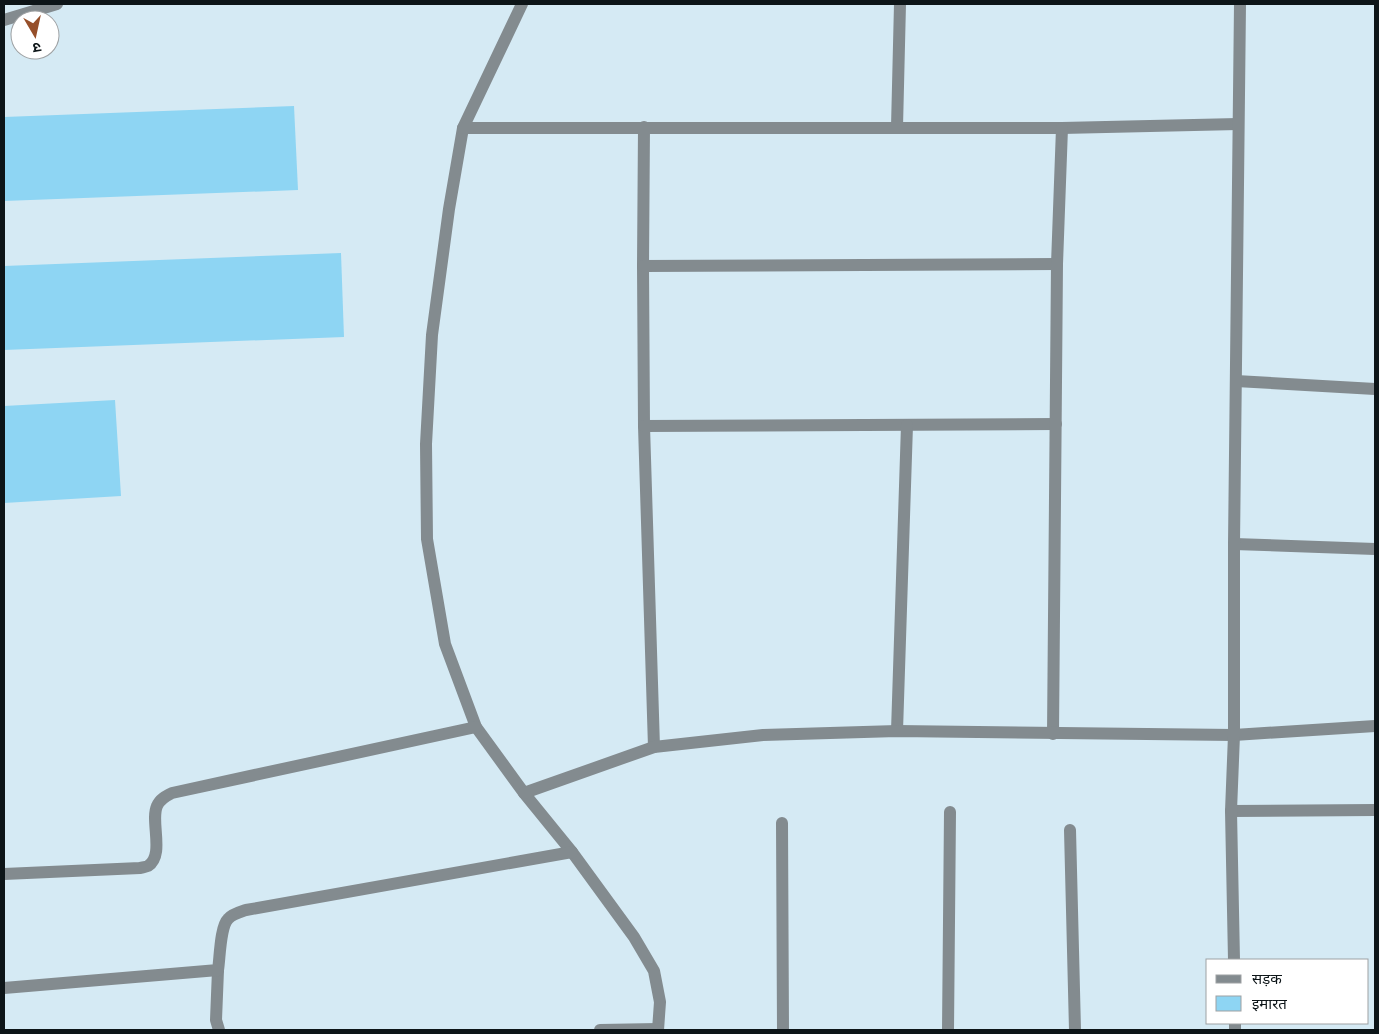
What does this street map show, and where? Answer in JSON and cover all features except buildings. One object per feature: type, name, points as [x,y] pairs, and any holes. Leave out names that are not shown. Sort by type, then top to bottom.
[{"type":"street","points":[[4,20],[57,4]]},
{"type":"street","points":[[522,4],[463,128],[449,209],[432,334],[426,444],[427,539],[445,644],[476,727],[524,793],[572,852],[634,937],[654,971],[660,1002],[658,1030],[600,1030]]},
{"type":"street","points":[[897,127],[900,4]]},
{"type":"street","points":[[1234,959],[1231,811],[1234,735],[1234,544],[1240,4]]},
{"type":"street","points":[[463,128],[1062,128],[1238,124]]},
{"type":"street","points":[[644,127],[644,426],[654,747]]},
{"type":"street","points":[[1053,734],[1057,264],[1062,128]]},
{"type":"street","points":[[643,266],[1057,264]]},
{"type":"street","points":[[1236,381],[1375,389]]},
{"type":"street","points":[[644,426],[1056,424]]},
{"type":"street","points":[[897,731],[907,425]]},
{"type":"street","points":[[1234,544],[1375,549]]},
{"type":"street","points":[[524,793],[654,747],[763,735],[897,731],[1234,735],[1375,726]]},
{"type":"street","points":[[4,874],[140,868],[148,866],[154,859],[156,852],[156,811],[163,798],[172,793],[476,727]]},
{"type":"street","points":[[1231,811],[1375,810]]},
{"type":"street","points":[[948,1030],[950,812]]},
{"type":"street","points":[[782,823],[783,1030]]},
{"type":"street","points":[[1070,830],[1075,1030]]},
{"type":"street","points":[[219,1030],[216,1020],[218,970],[223,926],[228,919],[237,913],[572,852]]},
{"type":"street","points":[[4,988],[218,970]]}]
